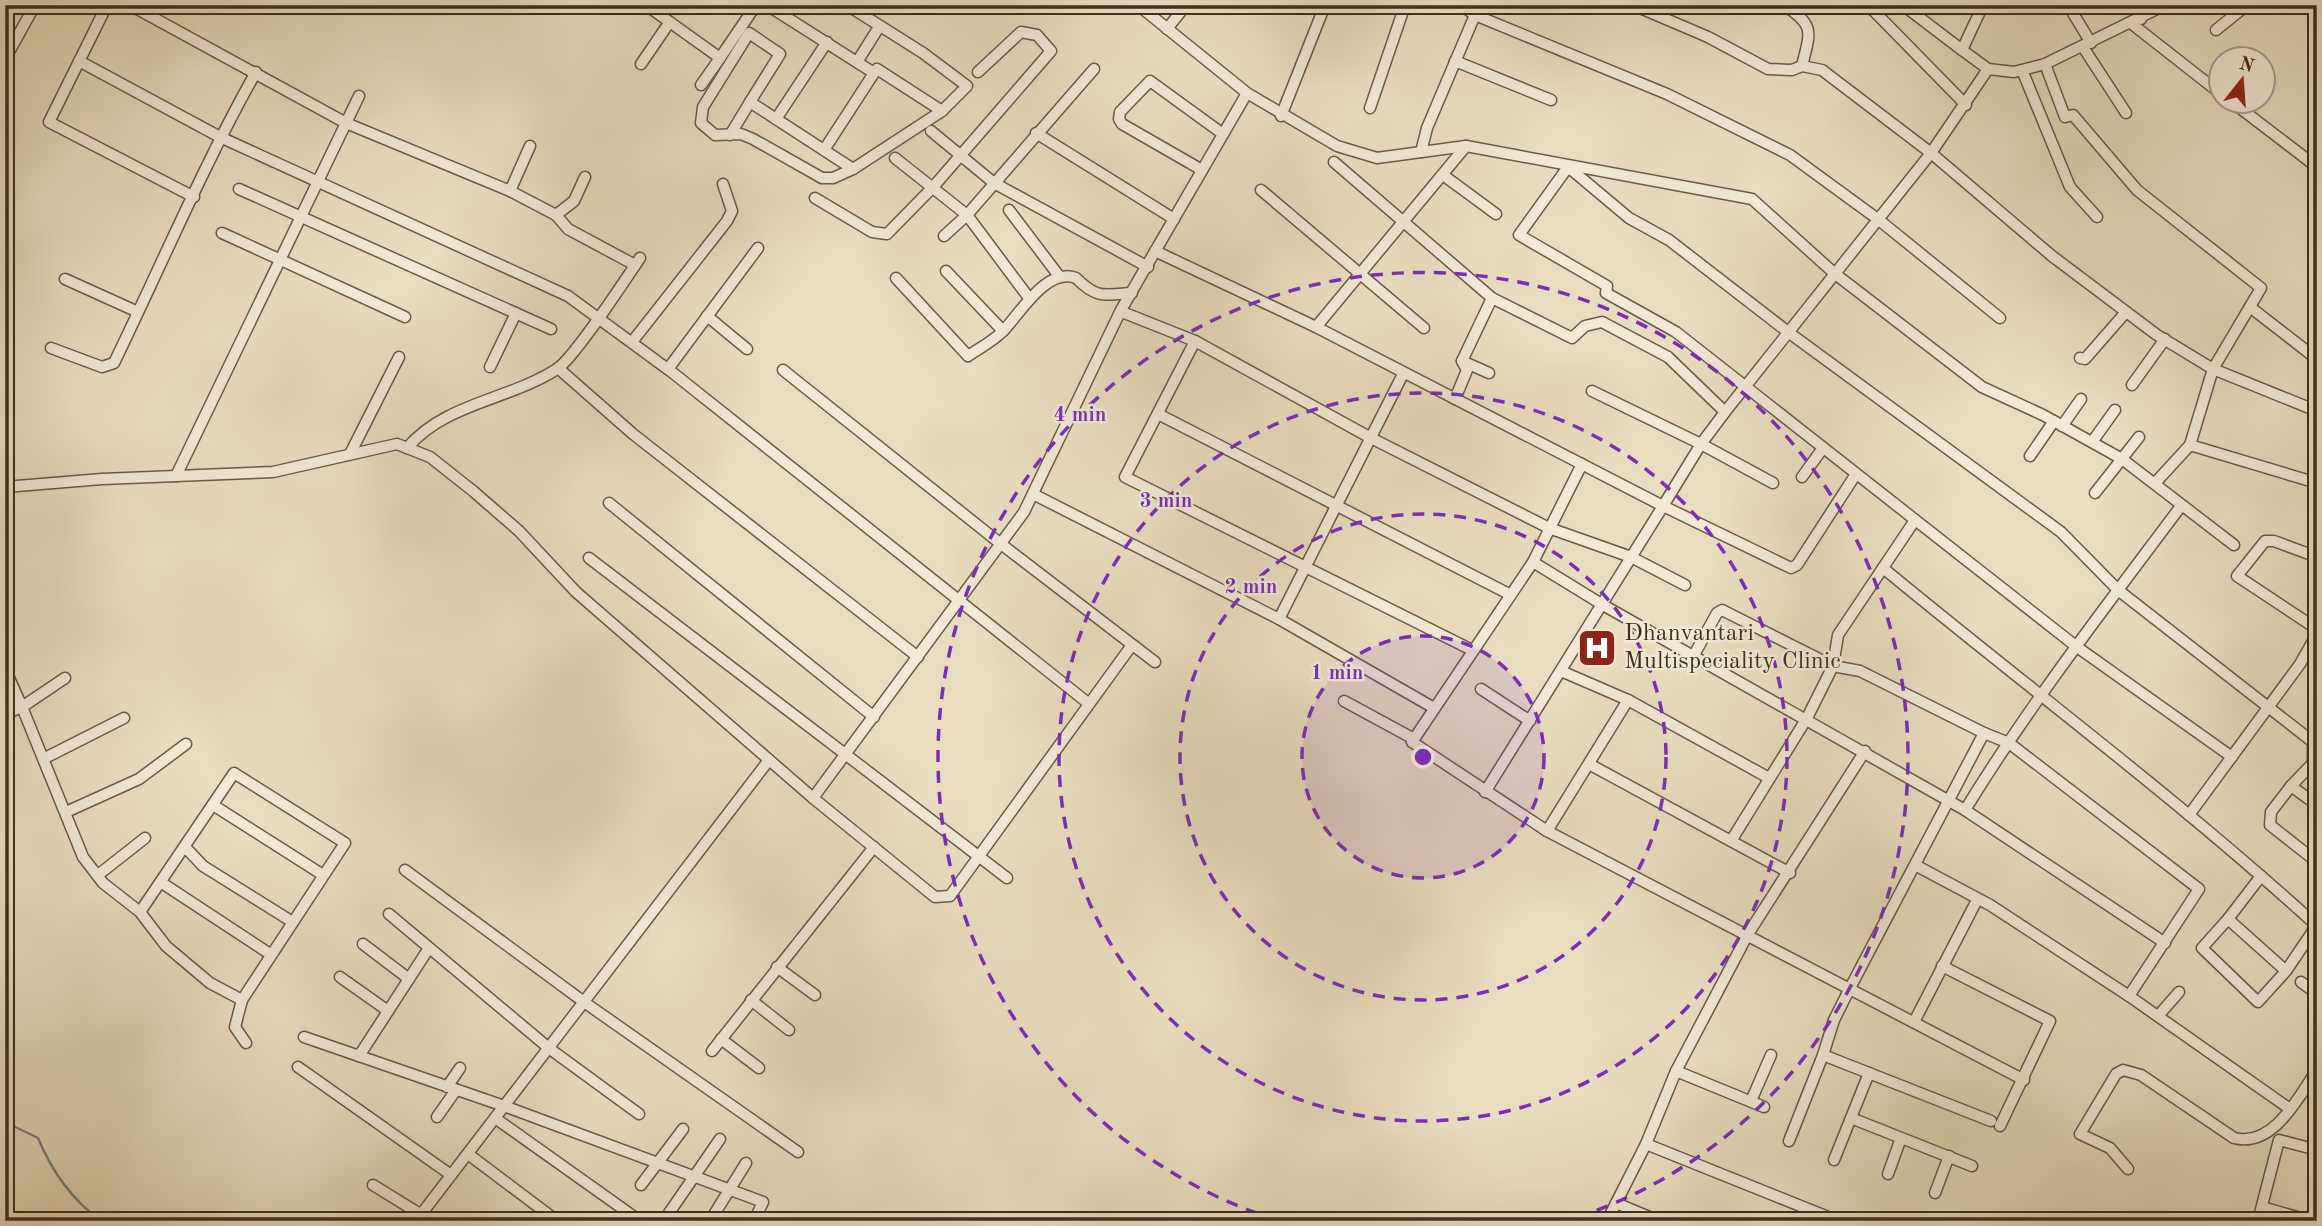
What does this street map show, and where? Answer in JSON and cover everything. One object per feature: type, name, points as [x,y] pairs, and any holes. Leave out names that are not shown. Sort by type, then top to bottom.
[{"type":"street","points":[[5,59],[34,5]]},
{"type":"street","points":[[107,5],[49,122],[194,197]]},
{"type":"street","points":[[130,5],[346,123],[510,191],[556,215],[568,229],[638,261],[558,368],[452,414],[423,432],[407,448]]},
{"type":"street","points":[[646,5],[720,58]]},
{"type":"street","points":[[701,85],[756,5]]},
{"type":"street","points":[[768,5],[874,73]]},
{"type":"street","points":[[730,135],[780,54],[749,33],[701,116],[701,123],[715,135],[730,135],[741,134],[752,139],[811,175],[822,178],[833,178],[853,169],[942,111],[967,86],[923,52],[846,5]]},
{"type":"street","points":[[1138,5],[1247,93],[1282,117],[1337,146],[1377,158],[1466,146],[1752,200],[1834,272],[1982,387],[2058,423],[2122,460],[2156,482],[2181,506],[2234,545]]},
{"type":"street","points":[[1167,29],[1186,5]]},
{"type":"street","points":[[1282,117],[1325,5]]},
{"type":"street","points":[[1370,108],[1405,5]]},
{"type":"street","points":[[1461,5],[1475,15],[1667,94],[1790,155],[1879,219],[2000,318]]},
{"type":"street","points":[[1633,5],[1709,37],[1768,69],[1792,70],[1802,66],[1822,70],[1931,153],[2052,256],[2165,339],[2213,369],[2317,411]]},
{"type":"street","points":[[1784,5],[1808,24],[1810,33],[1802,66]]},
{"type":"street","points":[[1868,5],[1966,105]]},
{"type":"street","points":[[1903,5],[1988,69],[2022,70],[2045,64],[2087,45],[2165,5]]},
{"type":"street","points":[[1962,50],[1983,5]]},
{"type":"street","points":[[2068,5],[2087,45],[2126,113]]},
{"type":"street","points":[[2133,5],[2136,22],[2206,80]]},
{"type":"street","points":[[2216,30],[2247,5]]},
{"type":"street","points":[[1421,152],[1427,128],[1475,15]]},
{"type":"street","points":[[641,64],[669,23]]},
{"type":"street","points":[[857,62],[879,27]]},
{"type":"street","points":[[815,198],[879,235],[896,228],[1051,51],[1037,36],[1021,32],[978,72]]},
{"type":"street","points":[[776,119],[827,43]]},
{"type":"street","points":[[79,61],[220,137],[534,278],[598,316],[1088,703]]},
{"type":"street","points":[[1455,61],[1551,100]]},
{"type":"street","points":[[2045,64],[2064,117],[2073,115],[2085,125],[2096,146],[2137,190],[2261,288],[2213,369],[2190,445],[2156,482]]},
{"type":"street","points":[[824,150],[877,69],[942,111]]},
{"type":"street","points":[[944,236],[967,215],[1094,69]]},
{"type":"street","points":[[1485,792],[1701,444],[1834,272],[1931,153],[1988,69]]},
{"type":"street","points":[[2022,70],[2070,187],[2096,218]]},
{"type":"street","points":[[51,348],[102,367],[114,363],[220,137],[256,72]]},
{"type":"street","points":[[1202,170],[1122,124],[1120,112],[1150,81],[1223,134]]},
{"type":"street","points":[[813,798],[1024,512],[1132,293],[1247,93]]},
{"type":"street","points":[[176,476],[359,96]]},
{"type":"street","points":[[750,103],[853,169]]},
{"type":"street","points":[[2250,116],[2317,167]]},
{"type":"street","points":[[931,131],[994,183],[1148,267]]},
{"type":"street","points":[[1036,133],[1174,219]]},
{"type":"street","points":[[510,191],[530,146]]},
{"type":"street","points":[[1316,327],[1405,223],[1466,146]]},
{"type":"street","points":[[895,158],[934,186],[967,215],[1029,298]]},
{"type":"street","points":[[1334,162],[1492,299],[1572,338],[1585,326],[1602,322],[1668,357],[1725,412]]},
{"type":"street","points":[[1566,166],[1629,218],[1669,240],[1788,332],[2061,532],[2118,590],[2314,742],[2315,764],[2291,786],[2271,812],[2270,825],[2317,863]]},
{"type":"street","points":[[1566,166],[1520,235],[1607,286],[1606,293],[1676,332],[2077,647],[2232,757]]},
{"type":"street","points":[[1443,175],[1496,214]]},
{"type":"street","points":[[556,215],[574,201],[585,177]]},
{"type":"street","points":[[632,342],[727,221],[732,211],[723,184]]},
{"type":"street","points":[[239,189],[551,329]]},
{"type":"street","points":[[1261,190],[1424,328]]},
{"type":"street","points":[[1009,210],[1059,276]]},
{"type":"street","points":[[222,233],[405,317]]},
{"type":"street","points":[[668,369],[758,248]]},
{"type":"street","points":[[1155,251],[1316,327],[1663,506],[1791,568],[1797,565],[1856,474]]},
{"type":"street","points":[[946,271],[1003,331]]},
{"type":"street","points":[[896,278],[968,356],[1003,331],[1029,298],[1059,276],[1076,278],[1090,292],[1099,295],[1132,293]]},
{"type":"street","points":[[65,279],[138,312]]},
{"type":"street","points":[[1462,361],[1492,299]]},
{"type":"street","points":[[2250,307],[2317,359]]},
{"type":"street","points":[[1122,312],[1195,341],[1371,438],[1549,528],[1631,557],[1685,585]]},
{"type":"street","points":[[2080,358],[2085,359],[2126,312]]},
{"type":"street","points":[[490,367],[516,313]]},
{"type":"street","points":[[707,316],[747,349]]},
{"type":"street","points":[[2132,385],[2165,339]]},
{"type":"street","points":[[1195,341],[1125,477],[1307,565],[1472,650]]},
{"type":"street","points":[[350,454],[399,357]]},
{"type":"street","points":[[1462,361],[1489,373]]},
{"type":"street","points":[[1455,399],[1467,370],[1462,361]]},
{"type":"street","points":[[558,368],[633,434],[918,657]]},
{"type":"street","points":[[783,370],[1001,544],[1155,662]]},
{"type":"street","points":[[1279,620],[1404,374]]},
{"type":"street","points":[[1592,391],[1701,444],[1773,484]]},
{"type":"street","points":[[2030,456],[2081,400]]},
{"type":"street","points":[[2092,442],[2115,410]]},
{"type":"street","points":[[1158,414],[1509,593]]},
{"type":"street","points":[[2095,493],[2139,437]]},
{"type":"street","points":[[5,487],[273,472],[397,444],[430,457],[519,531],[576,593],[813,798],[936,897],[950,896],[1132,645]]},
{"type":"street","points":[[2190,445],[2317,483]]},
{"type":"street","points":[[1802,477],[1823,448]]},
{"type":"street","points":[[1583,464],[1533,562],[1509,593],[1412,742],[1547,831],[2024,1080]]},
{"type":"street","points":[[1032,494],[1279,620],[1434,708]]},
{"type":"street","points":[[609,503],[874,717]]},
{"type":"street","points":[[1965,810],[2040,698],[2181,506]]},
{"type":"street","points":[[1731,841],[1807,718],[1833,666],[1838,635],[1915,520]]},
{"type":"street","points":[[2317,557],[2274,541],[2265,541],[2237,576],[2317,629]]},
{"type":"street","points":[[589,558],[1007,878]]},
{"type":"street","points":[[1533,562],[1603,605],[1949,800],[2165,943]]},
{"type":"street","points":[[1883,568],[2040,698],[2189,815],[2261,876],[2316,925],[2286,971],[2258,1002],[2202,948],[2261,876]]},
{"type":"street","points":[[1694,655],[1717,613],[1722,610],[1833,666],[1860,671],[2009,743],[2199,889],[2129,996]]},
{"type":"street","points":[[2189,815],[2317,634]]},
{"type":"street","points":[[5,669],[45,758],[83,857],[98,875],[139,912],[166,946],[210,983],[242,1000]]},
{"type":"street","points":[[1562,671],[1628,700],[1769,778]]},
{"type":"street","points":[[5,714],[22,707],[65,678]]},
{"type":"street","points":[[1481,689],[1530,721]]},
{"type":"street","points":[[1547,831],[1628,700]]},
{"type":"street","points":[[1344,701],[1414,739]]},
{"type":"street","points":[[45,758],[124,718]]},
{"type":"street","points":[[1789,1141],[1823,1055],[1833,1020],[1984,733]]},
{"type":"street","points":[[66,812],[139,779],[186,744]]},
{"type":"street","points":[[1607,1221],[1646,1144],[1676,1071],[1748,934],[1790,873],[1864,751]]},
{"type":"street","points":[[373,1185],[418,1218],[769,760]]},
{"type":"street","points":[[1589,764],[1790,873]]},
{"type":"street","points":[[139,912],[162,883],[234,773],[345,843],[242,1000],[236,1027],[246,1043]]},
{"type":"street","points":[[2291,786],[2317,805]]},
{"type":"street","points":[[213,805],[323,875]]},
{"type":"street","points":[[98,875],[145,838]]},
{"type":"street","points":[[185,847],[203,866],[292,921]]},
{"type":"street","points":[[712,1051],[874,847]]},
{"type":"street","points":[[1915,865],[1990,905],[2129,996],[2290,1109]]},
{"type":"street","points":[[405,870],[584,1002],[798,1152]]},
{"type":"street","points":[[162,883],[271,954]]},
{"type":"street","points":[[1914,1022],[1977,900]]},
{"type":"street","points":[[389,914],[550,1049],[639,1114]]},
{"type":"street","points":[[2228,919],[2286,971]]},
{"type":"street","points":[[363,944],[409,979]]},
{"type":"street","points":[[359,1056],[429,948]]},
{"type":"street","points":[[1823,1055],[1995,1123],[2024,1080],[2050,1021],[1942,966]]},
{"type":"street","points":[[777,967],[815,995]]},
{"type":"street","points":[[340,976],[388,1012]]},
{"type":"street","points":[[2301,982],[2317,995]]},
{"type":"street","points":[[2158,1016],[2179,992]]},
{"type":"street","points":[[751,1000],[789,1030]]},
{"type":"street","points":[[304,1037],[504,1106],[763,1202],[754,1221]]},
{"type":"street","points":[[721,1039],[759,1068]]},
{"type":"street","points":[[1751,1101],[1771,1055]]},
{"type":"street","points":[[298,1067],[451,1175]]},
{"type":"street","points":[[437,1117],[460,1068]]},
{"type":"street","points":[[2128,1169],[2110,1148],[2080,1135],[2116,1074],[2123,1070],[2141,1075],[2234,1138],[2256,1139],[2283,1118],[2317,1070]]},
{"type":"street","points":[[1676,1071],[1764,1107]]},
{"type":"street","points":[[1833,1160],[1869,1073]]},
{"type":"street","points":[[495,1118],[640,1221]]},
{"type":"street","points":[[1851,1118],[1972,1166]]},
{"type":"street","points":[[641,1185],[683,1129]]},
{"type":"street","points":[[1888,1174],[1901,1138]]},
{"type":"street","points":[[669,1213],[720,1139]]},
{"type":"street","points":[[2258,1221],[2279,1140],[2317,1150]]},
{"type":"street","points":[[1646,1144],[1838,1221]]},
{"type":"street","points":[[468,1154],[557,1221]]},
{"type":"street","points":[[1935,1193],[1949,1156]]},
{"type":"street","points":[[710,1221],[746,1163]]},
{"type":"street","points":[[1616,1203],[1658,1221]]},
{"type":"street","points":[[2262,1207],[2311,1221]]},
{"type":"waterway","points":[[5,1122],[38,1138],[64,1184],[80,1204],[101,1221]]},
{"type":"place","name":"Dhanvantari Multispeciality Clinic","points":[[1597,648]]}]
